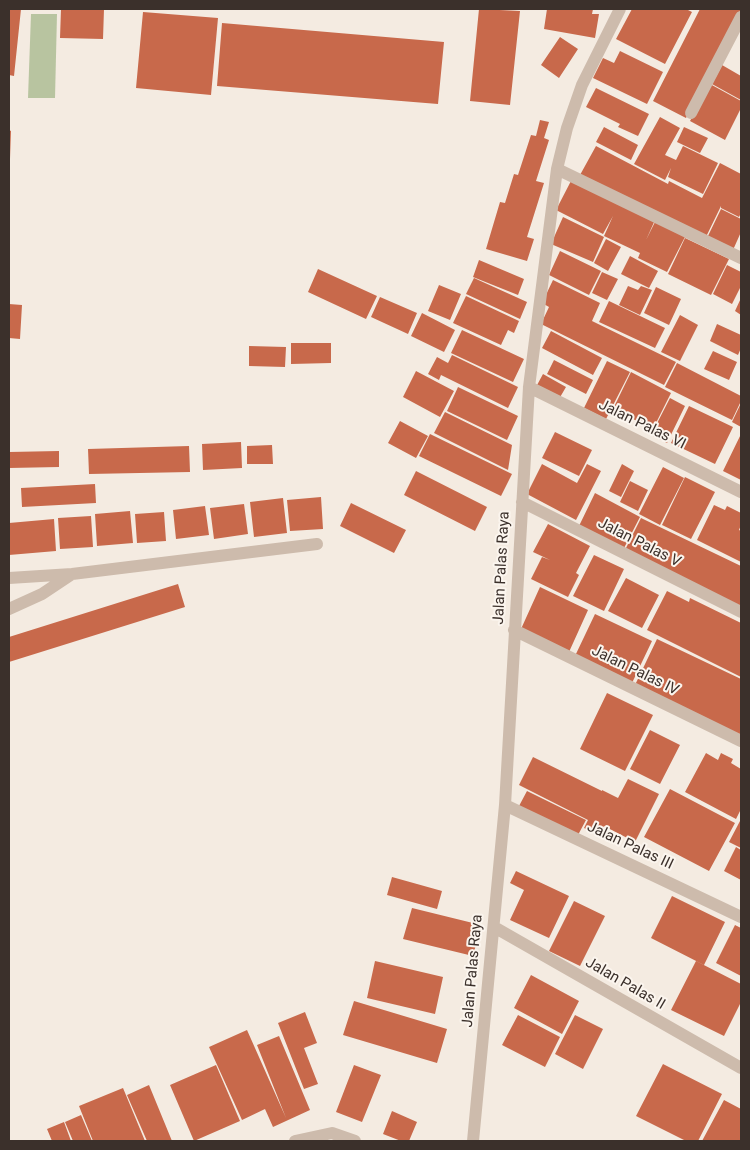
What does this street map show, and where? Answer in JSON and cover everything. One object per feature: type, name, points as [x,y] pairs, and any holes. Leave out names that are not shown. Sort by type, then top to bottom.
[{"type":"street","name":"Jalan Palas Raya","points":[[473,1141],[505,804],[529,387],[557,169],[582,85],[620,9]]},
{"type":"street","points":[[691,112],[741,17]]},
{"type":"street","points":[[557,169],[741,258]]},
{"type":"street","name":"Jalan Palas VI","points":[[529,387],[741,492]]},
{"type":"street","name":"Jalan Palas V","points":[[522,502],[741,612]]},
{"type":"street","points":[[9,578],[72,574],[317,544]]},
{"type":"street","points":[[9,610],[42,594],[72,574]]},
{"type":"street","name":"Jalan Palas IV","points":[[514,630],[741,741]]},
{"type":"street","name":"Jalan Palas III","points":[[505,804],[741,917]]},
{"type":"street","name":"Jalan Palas II","points":[[494,927],[741,1068]]},
{"type":"street","points":[[295,1141],[332,1133],[355,1141]]},
{"type":"green space","points":[[31,14],[57,14],[55,98],[28,98]]},
{"type":"building","points":[[9,9],[21,9],[14,76],[9,75]]},
{"type":"building","points":[[61,9],[104,9],[103,39],[60,38]]},
{"type":"building","points":[[479,9],[520,11],[510,105],[470,101]]},
{"type":"building","points":[[547,9],[593,9],[592,14],[599,14],[595,38],[544,29]]},
{"type":"building","points":[[632,9],[686,9],[692,12],[665,64],[616,39]]},
{"type":"building","points":[[700,9],[741,9],[686,118],[653,101]]},
{"type":"building","points":[[143,12],[218,18],[211,95],[136,88]]},
{"type":"building","points":[[222,23],[444,42],[438,104],[217,86]]},
{"type":"building","points":[[560,37],[578,49],[559,78],[541,65]]},
{"type":"building","points":[[620,51],[663,72],[647,104],[593,78],[603,58],[614,63]]},
{"type":"building","points":[[722,65],[741,76],[741,100],[712,84]]},
{"type":"building","points":[[710,84],[741,101],[741,108],[725,140],[690,121]]},
{"type":"building","points":[[596,88],[649,114],[638,136],[618,127],[620,124],[586,107]]},
{"type":"building","points":[[660,117],[680,128],[665,155],[676,160],[683,146],[718,163],[703,194],[668,177],[671,168],[665,180],[634,164]]},
{"type":"building","points":[[540,120],[549,122],[544,138],[549,140],[536,181],[544,183],[527,237],[534,239],[527,261],[486,249],[500,202],[505,203],[514,174],[518,175],[531,135],[536,136]]},
{"type":"building","points":[[604,127],[638,145],[631,160],[596,142]]},
{"type":"building","points":[[684,127],[708,138],[700,153],[677,142]]},
{"type":"building","points":[[9,130],[11,131],[10,159],[9,159]]},
{"type":"building","points":[[596,146],[668,184],[669,181],[702,198],[720,163],[741,174],[741,213],[739,217],[721,208],[721,206],[705,239],[580,175]]},
{"type":"building","points":[[572,179],[655,220],[646,240],[656,220],[686,235],[667,272],[638,258],[640,253],[604,236],[613,216],[603,234],[556,210]]},
{"type":"building","points":[[721,209],[741,219],[741,232],[733,250],[707,238]]},
{"type":"building","points":[[563,217],[604,237],[593,262],[551,244]]},
{"type":"building","points":[[685,238],[729,259],[711,295],[668,274]]},
{"type":"building","points":[[606,239],[621,247],[608,271],[594,263]]},
{"type":"building","points":[[560,251],[601,271],[589,295],[549,275]]},
{"type":"building","points":[[630,256],[658,271],[649,288],[621,274]]},
{"type":"building","points":[[479,260],[524,279],[518,295],[473,277]]},
{"type":"building","points":[[727,265],[741,272],[741,286],[732,304],[713,294]]},
{"type":"building","points":[[318,269],[377,296],[366,319],[308,292]]},
{"type":"building","points":[[602,272],[618,279],[607,300],[592,293]]},
{"type":"building","points":[[474,278],[527,302],[520,319],[466,294]]},
{"type":"building","points":[[553,280],[600,303],[592,321],[676,362],[664,385],[541,324],[549,307],[542,303]]},
{"type":"building","points":[[439,285],[461,294],[450,320],[428,311]]},
{"type":"building","points":[[628,286],[638,290],[641,286],[652,290],[640,315],[619,305]]},
{"type":"building","points":[[656,287],[681,299],[669,325],[644,313]]},
{"type":"building","points":[[466,296],[519,321],[514,333],[508,330],[501,345],[453,323]]},
{"type":"building","points":[[380,297],[417,313],[408,334],[371,317]]},
{"type":"building","points":[[741,298],[741,315],[735,311]]},
{"type":"building","points":[[609,301],[665,328],[655,348],[599,322]]},
{"type":"building","points":[[9,304],[22,305],[20,339],[9,338]]},
{"type":"building","points":[[422,313],[455,330],[444,352],[411,336]]},
{"type":"building","points":[[680,315],[698,325],[680,361],[661,352]]},
{"type":"building","points":[[717,324],[741,335],[741,348],[738,355],[710,341]]},
{"type":"building","points":[[462,330],[524,359],[513,382],[451,353]]},
{"type":"building","points":[[551,331],[602,358],[593,375],[542,348]]},
{"type":"building","points":[[291,343],[331,343],[331,363],[291,364]]},
{"type":"building","points":[[249,346],[286,347],[285,367],[249,366]]},
{"type":"building","points":[[713,351],[737,362],[729,380],[704,369]]},
{"type":"building","points":[[452,355],[518,387],[508,408],[441,375],[439,380],[428,374],[437,357],[448,363]]},
{"type":"building","points":[[554,360],[593,380],[586,394],[547,374]]},
{"type":"building","points":[[607,361],[630,372],[606,419],[584,408]]},
{"type":"building","points":[[677,363],[741,396],[741,401],[732,420],[665,387]]},
{"type":"building","points":[[416,371],[454,391],[440,417],[403,397]]},
{"type":"building","points":[[631,372],[671,393],[653,429],[613,409]]},
{"type":"building","points":[[543,374],[566,387],[559,399],[536,387]]},
{"type":"building","points":[[458,387],[518,416],[507,440],[447,411]]},
{"type":"building","points":[[670,398],[685,406],[667,443],[651,435]]},
{"type":"building","points":[[741,403],[741,427],[732,422]]},
{"type":"building","points":[[689,406],[733,427],[715,464],[671,443]]},
{"type":"building","points":[[445,412],[512,445],[508,470],[434,433]]},
{"type":"building","points":[[400,421],[428,436],[416,458],[388,443]]},
{"type":"building","points":[[555,432],[592,450],[579,476],[542,458]]},
{"type":"building","points":[[430,434],[512,474],[501,496],[419,456]]},
{"type":"building","points":[[741,434],[741,480],[723,471]]},
{"type":"building","points":[[241,442],[242,468],[203,470],[202,444]]},
{"type":"building","points":[[272,445],[273,464],[247,464],[247,446]]},
{"type":"building","points":[[189,446],[190,472],[89,474],[88,449]]},
{"type":"building","points":[[59,451],[59,467],[9,468],[9,452]]},
{"type":"building","points":[[542,464],[577,483],[587,464],[601,471],[576,520],[527,494]]},
{"type":"building","points":[[622,464],[634,471],[621,497],[609,491]]},
{"type":"building","points":[[663,467],[684,478],[660,525],[639,514]]},
{"type":"building","points":[[416,471],[487,507],[475,531],[404,495]]},
{"type":"building","points":[[685,477],[715,492],[691,539],[662,525]]},
{"type":"building","points":[[630,481],[648,490],[638,511],[620,502]]},
{"type":"building","points":[[95,484],[96,503],[22,507],[21,488]]},
{"type":"building","points":[[595,493],[640,517],[623,550],[579,526]]},
{"type":"building","points":[[321,497],[323,529],[290,531],[287,500]]},
{"type":"building","points":[[283,498],[287,533],[254,537],[250,502]]},
{"type":"building","points":[[351,503],[406,530],[394,553],[340,526]]},
{"type":"building","points":[[244,504],[248,534],[214,539],[210,508]]},
{"type":"building","points":[[714,505],[725,510],[727,506],[741,513],[739,530],[741,531],[741,562],[697,540]]},
{"type":"building","points":[[205,506],[209,535],[176,539],[173,510]]},
{"type":"building","points":[[130,511],[133,543],[97,546],[95,514]]},
{"type":"building","points":[[164,512],[166,541],[137,543],[135,514]]},
{"type":"building","points":[[91,516],[93,547],[60,549],[58,518]]},
{"type":"building","points":[[641,518],[741,566],[741,607],[625,550]]},
{"type":"building","points":[[54,519],[56,551],[9,555],[9,523]]},
{"type":"building","points":[[548,524],[590,546],[576,573],[579,575],[568,597],[531,579],[542,557],[550,560],[533,552]]},
{"type":"building","points":[[594,555],[624,569],[604,611],[573,596]]},
{"type":"building","points":[[626,578],[659,595],[642,628],[608,611]]},
{"type":"building","points":[[178,584],[185,607],[9,662],[9,637]]},
{"type":"building","points":[[540,587],[588,610],[569,652],[521,629]]},
{"type":"building","points":[[667,591],[689,602],[690,598],[741,623],[741,677],[647,630]]},
{"type":"building","points":[[595,614],[652,641],[632,683],[575,656]]},
{"type":"building","points":[[657,639],[741,679],[741,737],[635,685]]},
{"type":"building","points":[[607,693],[653,715],[625,771],[580,749]]},
{"type":"building","points":[[650,730],[680,745],[660,784],[630,769]]},
{"type":"building","points":[[706,753],[718,760],[721,753],[733,759],[731,763],[741,769],[741,809],[736,819],[685,792]]},
{"type":"building","points":[[533,757],[618,798],[628,779],[659,794],[635,842],[604,826],[599,835],[584,828],[588,820],[519,785]]},
{"type":"building","points":[[670,789],[735,823],[709,871],[644,837]]},
{"type":"building","points":[[527,791],[586,820],[578,835],[519,806]]},
{"type":"building","points":[[741,822],[741,848],[729,842]]},
{"type":"building","points":[[736,847],[741,850],[741,880],[724,871]]},
{"type":"building","points":[[516,871],[569,896],[549,938],[510,920],[524,890],[510,883]]},
{"type":"building","points":[[392,877],[442,891],[437,909],[387,895]]},
{"type":"building","points":[[672,896],[725,922],[704,965],[651,938]]},
{"type":"building","points":[[574,901],[605,916],[580,966],[549,951]]},
{"type":"building","points":[[412,908],[481,925],[473,956],[403,939]]},
{"type":"building","points":[[735,925],[741,928],[741,976],[716,963]]},
{"type":"building","points":[[375,961],[443,977],[435,1014],[367,998]]},
{"type":"building","points":[[696,961],[741,984],[741,1002],[724,1036],[671,1010]]},
{"type":"building","points":[[531,975],[579,1001],[562,1034],[514,1008]]},
{"type":"building","points":[[354,1001],[447,1029],[437,1063],[343,1035]]},
{"type":"building","points":[[305,1012],[317,1043],[304,1048],[318,1084],[304,1089],[278,1023]]},
{"type":"building","points":[[518,1015],[560,1037],[545,1067],[502,1045]]},
{"type":"building","points":[[575,1015],[603,1029],[583,1069],[555,1054]]},
{"type":"building","points":[[247,1030],[286,1118],[257,1045],[279,1036],[310,1110],[273,1127],[265,1109],[242,1120],[209,1047]]},
{"type":"building","points":[[663,1064],[722,1094],[698,1141],[686,1141],[636,1116]]},
{"type":"building","points":[[216,1065],[240,1121],[194,1141],[170,1085]]},
{"type":"building","points":[[354,1065],[381,1075],[362,1122],[336,1112]]},
{"type":"building","points":[[149,1085],[172,1141],[147,1141],[127,1095]]},
{"type":"building","points":[[123,1088],[145,1141],[93,1141],[79,1106]]},
{"type":"building","points":[[724,1100],[741,1109],[741,1141],[702,1141]]},
{"type":"building","points":[[392,1111],[417,1122],[409,1141],[401,1141],[383,1134]]},
{"type":"building","points":[[81,1115],[92,1141],[73,1141],[65,1122]]},
{"type":"building","points":[[64,1122],[71,1141],[52,1141],[47,1129]]}]
